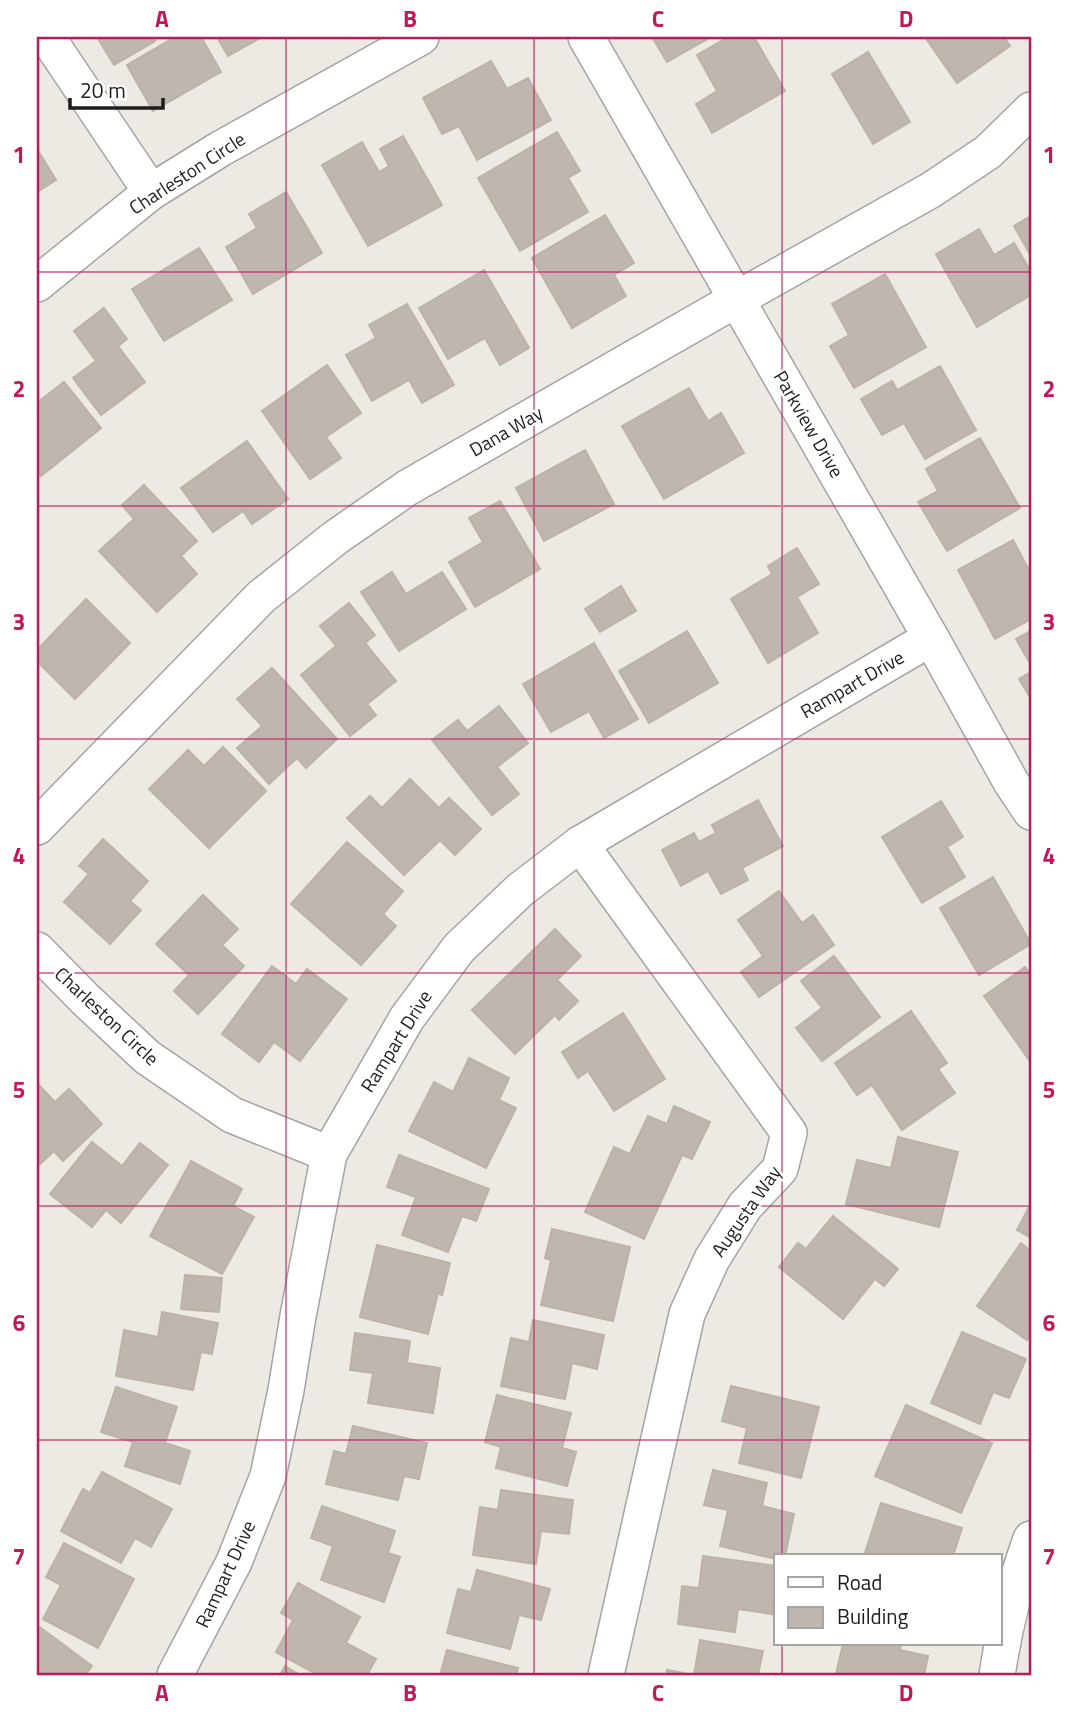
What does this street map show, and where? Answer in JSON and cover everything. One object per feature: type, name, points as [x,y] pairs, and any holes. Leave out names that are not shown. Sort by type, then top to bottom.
[{"type":"street","points":[[47,37],[151,192]]},
{"type":"street","name":"Charleston Circle","points":[[37,284],[151,192],[220,149],[421,37]]},
{"type":"street","name":"Parkview Drive","points":[[586,37],[1011,782],[1031,812]]},
{"type":"street","name":"Dana Way","points":[[37,828],[261,597],[335,538],[407,488],[931,190],[988,152],[1031,110]]},
{"type":"street","name":"Rampart Drive","points":[[175,1675],[234,1562],[268,1476],[329,1154],[407,1018],[459,948],[520,890],[580,844],[931,638]]},
{"type":"street","name":"Augusta Way","points":[[580,844],[789,1133],[780,1170],[745,1206],[712,1259],[687,1314],[606,1675]]},
{"type":"street","name":"Charleston Circle","points":[[37,950],[147,1057],[232,1115],[329,1154]]},
{"type":"street","points":[[1002,1642],[1031,1539]]},
{"type":"street","points":[[996,1675],[1001,1646]]},
{"type":"building","points":[[97,37],[153,37],[155,41],[114,65]]},
{"type":"building","points":[[175,37],[201,37],[221,72],[153,111],[127,65]]},
{"type":"building","points":[[217,37],[262,37],[228,56]]},
{"type":"building","points":[[652,37],[711,37],[667,62]]},
{"type":"building","points":[[728,37],[754,37],[785,91],[712,133],[696,104],[717,91],[697,55]]},
{"type":"building","points":[[925,37],[1004,37],[1010,46],[957,83]]},
{"type":"building","points":[[868,52],[910,122],[873,144],[832,74]]},
{"type":"building","points":[[491,61],[507,89],[528,78],[551,120],[477,160],[459,126],[442,134],[423,98]]},
{"type":"building","points":[[557,132],[580,171],[568,178],[588,212],[520,251],[478,178]]},
{"type":"building","points":[[403,136],[442,205],[368,246],[322,165],[362,142],[379,172],[389,166],[380,149]]},
{"type":"building","points":[[37,149],[56,180],[37,192]]},
{"type":"building","points":[[286,192],[322,253],[253,294],[226,247],[257,228],[249,214]]},
{"type":"building","points":[[605,215],[634,263],[614,275],[626,296],[572,328],[532,258]]},
{"type":"building","points":[[1031,216],[1031,256],[1014,226]]},
{"type":"building","points":[[979,229],[994,255],[1014,243],[1031,272],[1031,295],[977,327],[936,254]]},
{"type":"building","points":[[199,248],[232,300],[164,341],[132,289]]},
{"type":"building","points":[[484,270],[529,348],[500,365],[485,338],[448,359],[419,308]]},
{"type":"building","points":[[885,274],[926,347],[854,388],[830,346],[849,335],[832,304]]},
{"type":"building","points":[[407,304],[454,385],[422,403],[409,380],[372,401],[346,355],[376,338],[369,325]]},
{"type":"building","points":[[104,308],[127,339],[118,346],[145,382],[101,415],[73,378],[96,361],[74,331]]},
{"type":"building","points":[[327,365],[361,413],[326,437],[341,458],[310,479],[262,411]]},
{"type":"building","points":[[940,366],[976,430],[925,459],[904,423],[882,435],[861,399],[892,381],[897,390]]},
{"type":"building","points":[[64,382],[101,428],[41,476],[37,470],[37,403]]},
{"type":"building","points":[[689,388],[708,421],[721,413],[744,453],[664,499],[622,426]]},
{"type":"building","points":[[980,438],[1020,508],[947,551],[918,502],[938,491],[926,469]]},
{"type":"building","points":[[247,441],[288,499],[252,524],[243,511],[213,532],[181,488]]},
{"type":"building","points":[[585,450],[614,504],[544,541],[516,488]]},
{"type":"building","points":[[144,485],[197,541],[181,556],[197,574],[157,612],[99,551],[134,519],[122,505]]},
{"type":"building","points":[[500,501],[540,569],[475,607],[449,562],[483,542],[469,518]]},
{"type":"building","points":[[1013,540],[1031,574],[1031,619],[995,639],[958,570]]},
{"type":"building","points":[[797,548],[819,584],[797,597],[818,633],[768,663],[731,599],[772,574],[768,566]]},
{"type":"building","points":[[392,572],[406,594],[442,572],[466,609],[399,651],[361,592]]},
{"type":"building","points":[[621,586],[636,611],[600,632],[585,609]]},
{"type":"building","points":[[86,599],[130,643],[75,699],[37,661],[37,650]]},
{"type":"building","points":[[349,603],[375,635],[365,643],[396,681],[367,704],[376,715],[350,736],[301,675],[336,646],[320,626]]},
{"type":"building","points":[[687,631],[718,683],[649,723],[619,671]]},
{"type":"building","points":[[1031,631],[1031,665],[1016,639]]},
{"type":"building","points":[[594,643],[638,719],[604,738],[589,711],[551,732],[523,684]]},
{"type":"building","points":[[272,668],[337,739],[306,768],[297,758],[269,784],[237,748],[262,726],[237,699]]},
{"type":"building","points":[[1031,672],[1031,699],[1019,679]]},
{"type":"building","points":[[499,706],[528,743],[497,767],[519,794],[492,815],[432,740],[458,720],[467,731]]},
{"type":"building","points":[[223,747],[266,791],[209,848],[149,789],[188,750],[204,766]]},
{"type":"building","points":[[410,779],[439,808],[449,798],[481,829],[455,855],[440,840],[404,875],[347,818],[370,796],[382,808]]},
{"type":"building","points":[[758,800],[783,846],[742,868],[748,880],[721,894],[708,871],[681,886],[662,850],[694,833],[699,842],[716,833],[712,825]]},
{"type":"building","points":[[941,801],[963,837],[947,847],[965,877],[922,903],[882,837]]},
{"type":"building","points":[[103,839],[148,881],[130,901],[141,910],[110,944],[64,902],[89,874],[79,866]]},
{"type":"building","points":[[347,842],[403,891],[383,914],[396,926],[361,965],[291,904]]},
{"type":"building","points":[[993,877],[1031,944],[979,975],[940,908]]},
{"type":"building","points":[[779,891],[802,923],[813,915],[834,945],[759,997],[741,972],[763,956],[738,920]]},
{"type":"building","points":[[203,895],[238,929],[222,945],[244,966],[198,1014],[174,991],[189,975],[156,944]]},
{"type":"building","points":[[555,929],[581,956],[557,980],[578,1001],[559,1020],[555,1015],[515,1054],[472,1010]]},
{"type":"building","points":[[834,956],[880,1017],[822,1061],[796,1028],[822,1008],[801,981]]},
{"type":"building","points":[[272,966],[296,984],[307,969],[347,999],[300,1061],[274,1042],[259,1062],[222,1034]]},
{"type":"building","points":[[1025,967],[1031,975],[1029,1060],[984,996]]},
{"type":"building","points":[[911,1011],[947,1063],[938,1069],[955,1093],[902,1130],[872,1085],[857,1095],[835,1063]]},
{"type":"building","points":[[623,1013],[665,1079],[614,1111],[588,1071],[578,1078],[562,1052]]},
{"type":"building","points":[[469,1058],[509,1078],[499,1100],[516,1108],[486,1168],[409,1131],[434,1082],[453,1092]]},
{"type":"building","points":[[37,1083],[55,1102],[69,1089],[102,1124],[63,1161],[54,1151],[40,1164],[37,1161]]},
{"type":"building","points":[[674,1106],[710,1122],[692,1159],[682,1155],[644,1239],[585,1212],[614,1147],[630,1154],[648,1116],[667,1124]]},
{"type":"building","points":[[898,1137],[958,1152],[939,1227],[846,1204],[857,1160],[891,1168]]},
{"type":"building","points":[[92,1142],[122,1166],[140,1143],[168,1165],[121,1223],[106,1210],[92,1227],[50,1194]]},
{"type":"building","points":[[399,1155],[489,1189],[476,1221],[462,1216],[448,1252],[402,1235],[416,1197],[387,1187]]},
{"type":"building","points":[[191,1161],[242,1189],[233,1206],[254,1217],[222,1274],[150,1236]]},
{"type":"building","points":[[1031,1203],[1031,1238],[1017,1230]]},
{"type":"building","points":[[833,1216],[898,1269],[884,1286],[875,1279],[843,1319],[779,1267],[798,1243],[806,1249]]},
{"type":"building","points":[[552,1229],[630,1247],[613,1321],[541,1305],[551,1260],[545,1258]]},
{"type":"building","points":[[1021,1243],[1031,1251],[1031,1334],[1027,1340],[977,1306]]},
{"type":"building","points":[[377,1245],[450,1263],[442,1295],[438,1293],[428,1334],[360,1317]]},
{"type":"building","points":[[185,1275],[222,1278],[219,1312],[181,1309]]},
{"type":"building","points":[[162,1312],[218,1323],[212,1354],[201,1352],[193,1390],[116,1376],[124,1330],[158,1337]]},
{"type":"building","points":[[533,1320],[604,1335],[597,1369],[572,1363],[565,1399],[501,1386],[511,1338],[529,1342]]},
{"type":"building","points":[[962,1332],[1026,1359],[1009,1398],[993,1392],[980,1424],[931,1403]]},
{"type":"building","points":[[355,1333],[410,1341],[407,1363],[440,1368],[433,1413],[368,1403],[373,1373],[350,1370]]},
{"type":"building","points":[[731,1386],[819,1407],[801,1478],[739,1463],[747,1428],[722,1421]]},
{"type":"building","points":[[116,1387],[177,1407],[165,1443],[190,1451],[180,1484],[125,1466],[133,1442],[101,1432]]},
{"type":"building","points":[[497,1395],[571,1413],[562,1448],[576,1452],[567,1486],[496,1468],[501,1447],[485,1442]]},
{"type":"building","points":[[906,1405],[992,1443],[961,1513],[875,1476]]},
{"type":"building","points":[[353,1426],[427,1443],[419,1479],[404,1476],[398,1500],[326,1484],[334,1451],[346,1454]]},
{"type":"building","points":[[713,1470],[767,1483],[762,1506],[794,1514],[785,1554],[774,1554],[774,1559],[720,1546],[728,1510],[704,1505]]},
{"type":"building","points":[[102,1472],[172,1509],[151,1547],[135,1538],[121,1563],[61,1531],[83,1489],[90,1493]]},
{"type":"building","points":[[501,1490],[573,1500],[569,1534],[541,1531],[536,1564],[473,1555],[480,1507],[498,1510]]},
{"type":"building","points":[[881,1503],[962,1528],[954,1554],[865,1554]]},
{"type":"building","points":[[322,1506],[395,1531],[388,1553],[400,1557],[384,1602],[321,1580],[333,1546],[311,1538]]},
{"type":"building","points":[[64,1543],[134,1579],[98,1648],[43,1619],[61,1585],[46,1577]]},
{"type":"building","points":[[703,1556],[774,1566],[772,1614],[738,1609],[735,1632],[678,1624],[682,1586],[699,1588]]},
{"type":"building","points":[[477,1570],[550,1589],[541,1620],[519,1615],[510,1649],[447,1633],[458,1589],[471,1592]]},
{"type":"building","points":[[298,1583],[360,1617],[346,1643],[376,1659],[367,1675],[318,1675],[276,1652],[293,1620],[281,1613]]},
{"type":"building","points":[[37,1625],[92,1666],[85,1675],[37,1675]]},
{"type":"building","points":[[700,1640],[763,1651],[758,1675],[694,1675]]},
{"type":"building","points":[[843,1646],[901,1646],[900,1650],[928,1656],[924,1675],[836,1674]]},
{"type":"building","points":[[447,1650],[518,1668],[516,1675],[440,1675]]},
{"type":"building","points":[[285,1666],[300,1675],[280,1675]]},
{"type":"building","points":[[667,1670],[694,1675],[666,1675]]}]
